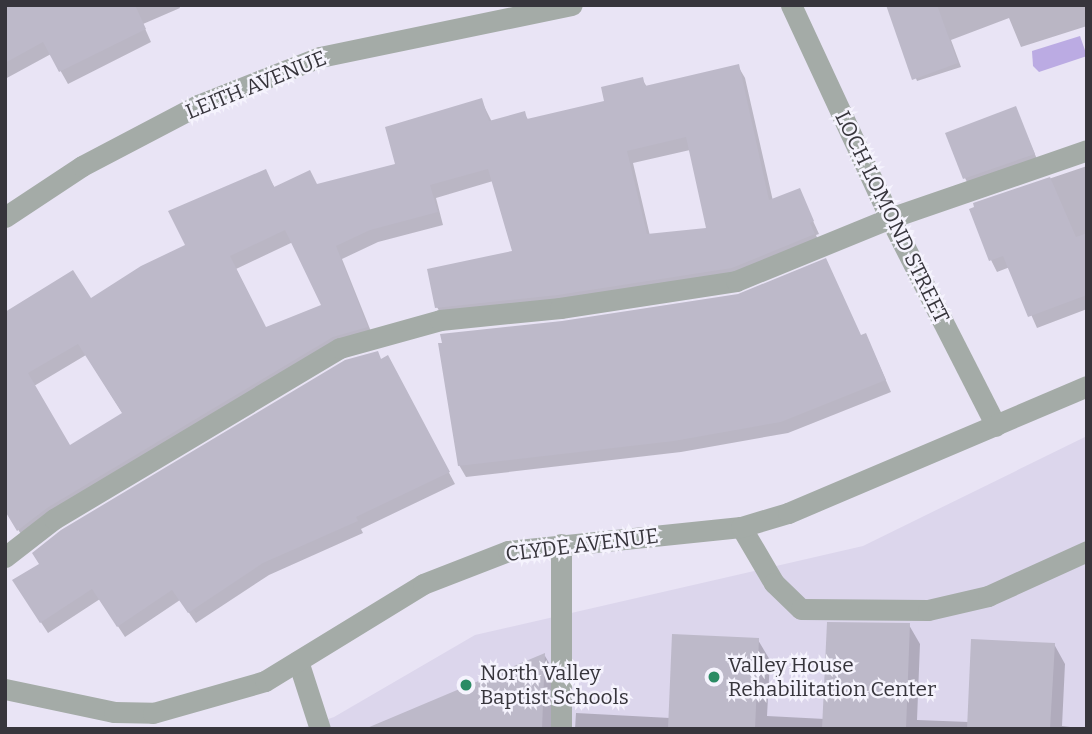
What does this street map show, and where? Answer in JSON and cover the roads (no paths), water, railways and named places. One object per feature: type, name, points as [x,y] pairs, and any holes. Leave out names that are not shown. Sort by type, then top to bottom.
[{"type":"street","name":"LEITH AVENUE","points":[[5,217],[82,166],[198,105],[320,57],[572,5]]},
{"type":"street","name":"LOCH LOMOND STREET","points":[[791,5],[890,218],[996,426]]},
{"type":"street","points":[[5,557],[54,519],[340,348],[440,320],[560,308],[736,281],[890,218],[1087,150]]},
{"type":"street","name":"CLYDE AVENUE","points":[[5,689],[150,721],[265,681],[423,584],[508,551],[741,527],[788,513],[1087,386]]},
{"type":"street","points":[[741,527],[774,583],[801,609],[928,610],[988,596],[1087,551]]},
{"type":"street","points":[[561,544],[561,729]]},
{"type":"street","points":[[298,661],[320,729]]},
{"type":"place","name":"Valley House Rehabilitation Center","points":[[714,677]]},
{"type":"place","name":"North Valley Baptist Schools","points":[[466,685]]}]
